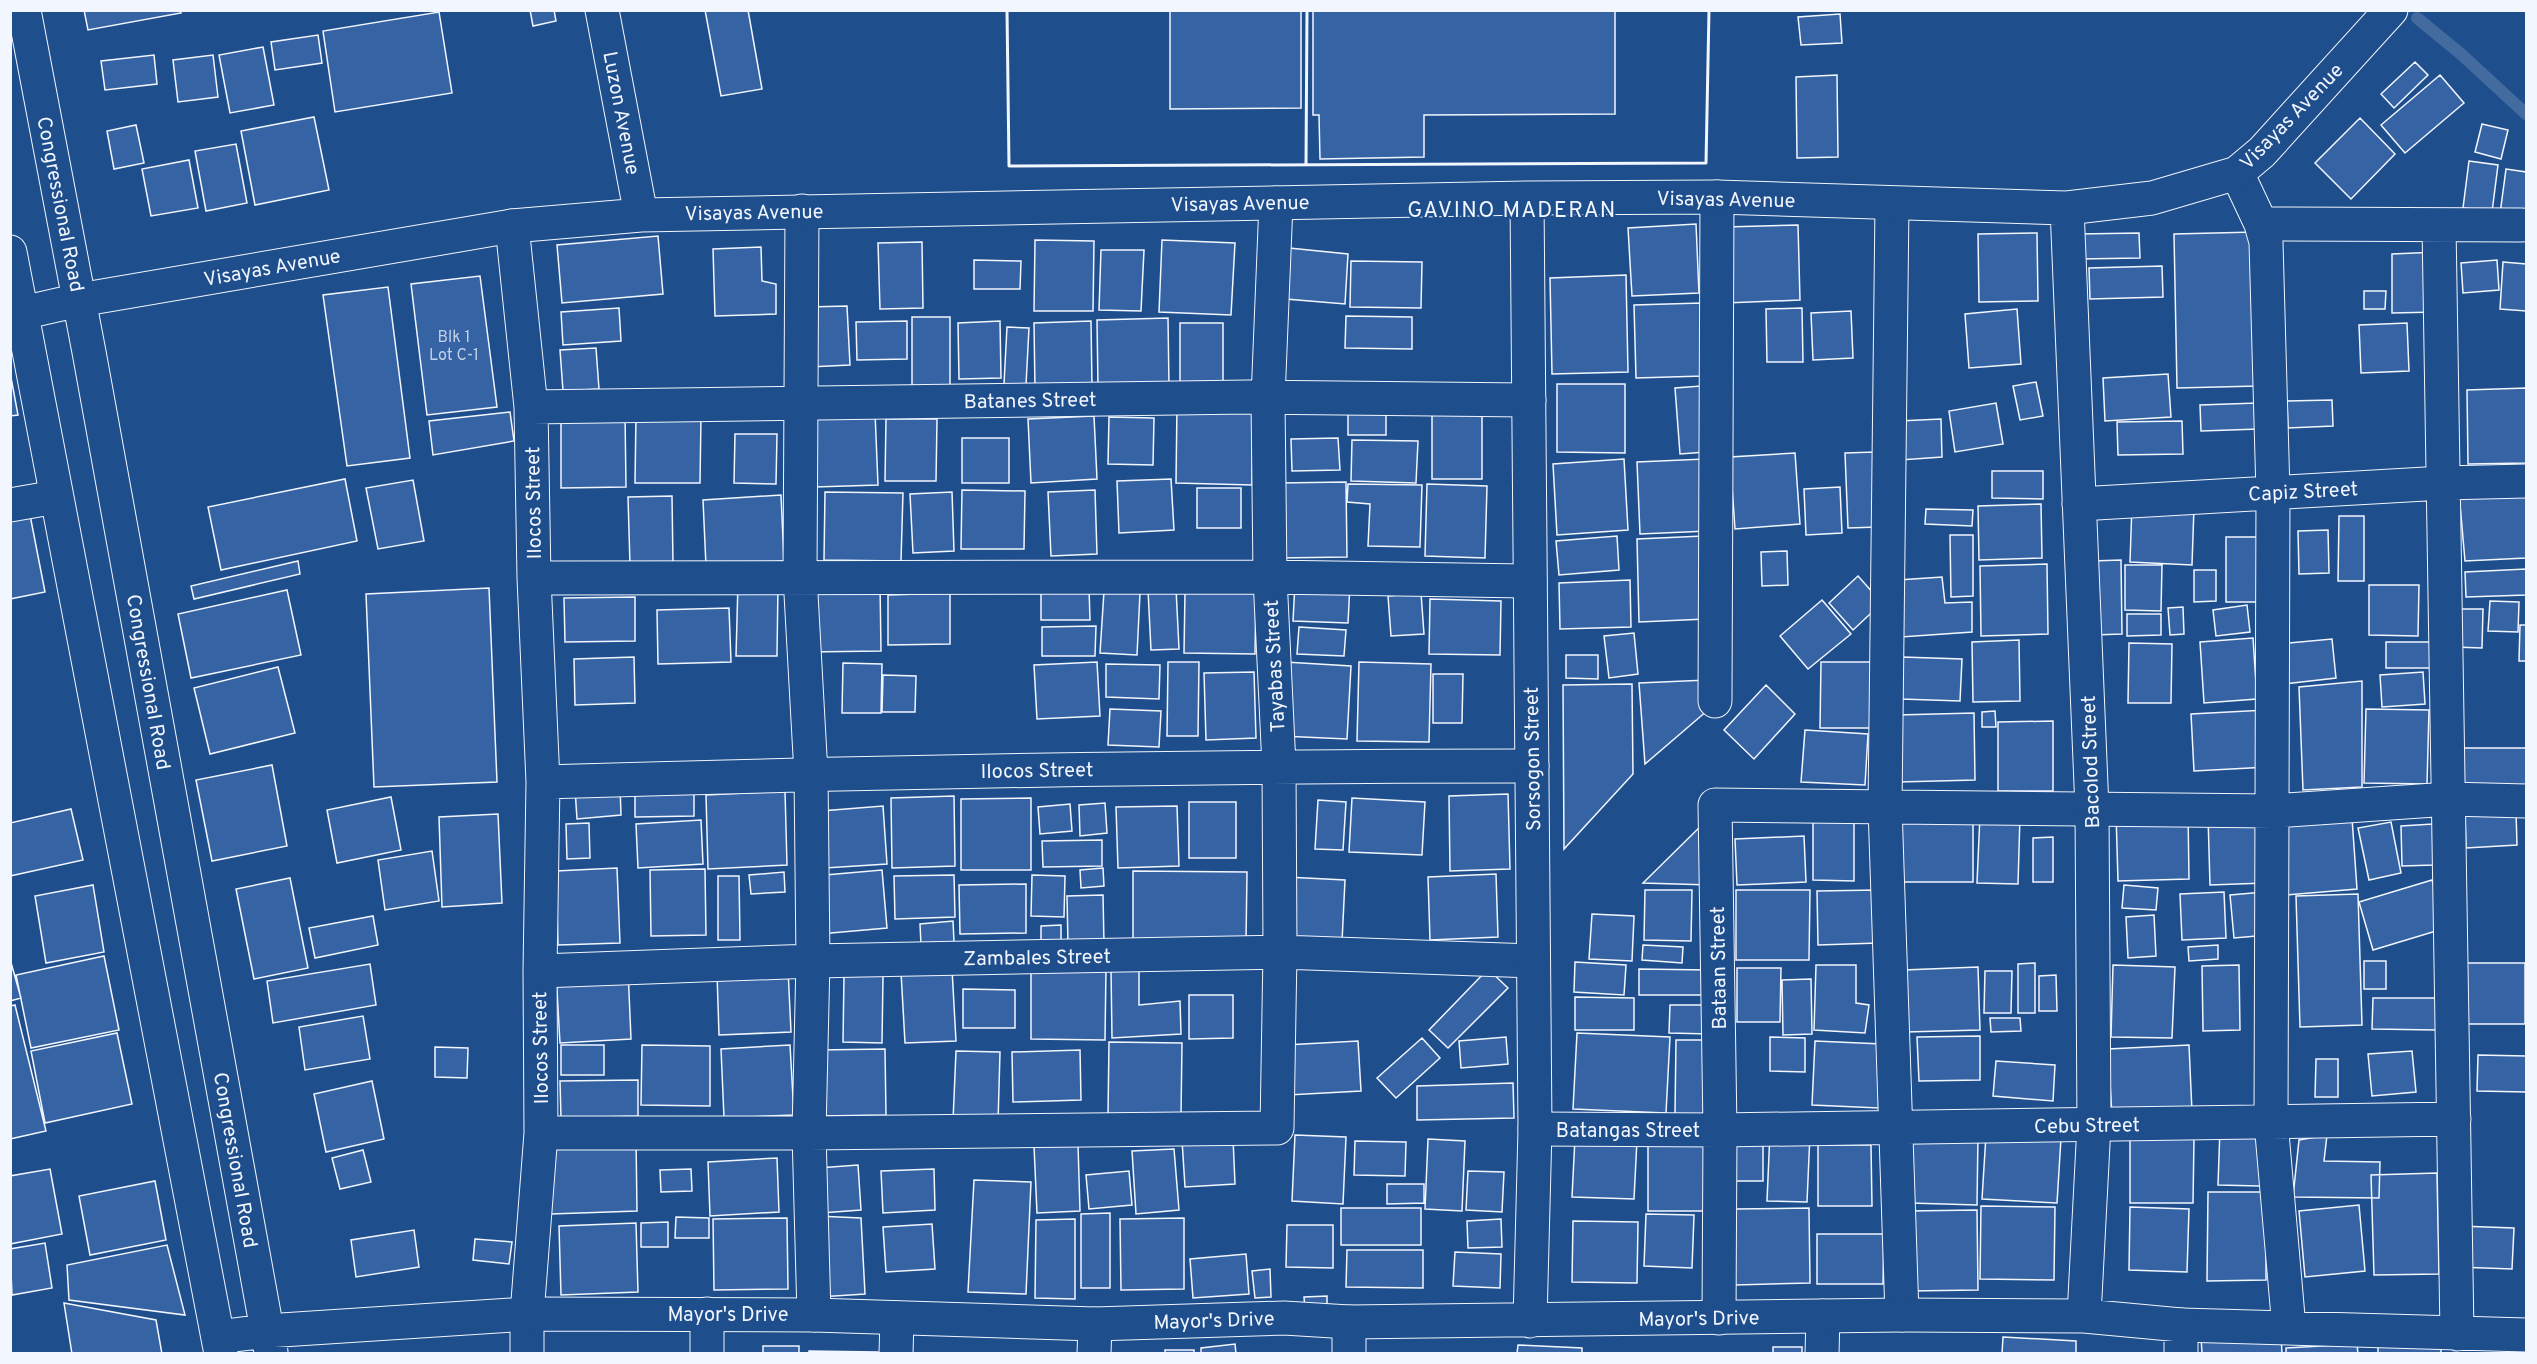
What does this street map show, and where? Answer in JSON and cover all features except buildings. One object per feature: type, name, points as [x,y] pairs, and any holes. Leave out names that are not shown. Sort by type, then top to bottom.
[{"type":"street","name":"Congressional Road","points":[[24,10],[269,1342]]},
{"type":"street","name":"Luzon Avenue","points":[[602,10],[641,215]]},
{"type":"street","name":"Visayas Avenue","points":[[22,314],[79,300],[513,226],[641,215],[1527,198],[1717,197],[2067,208],[2152,198],[2237,173],[2262,152],[2391,10]]},
{"type":"street","points":[[2237,173],[2261,224],[2266,242],[2273,493],[2271,1122],[2289,1328]]},
{"type":"street","points":[[1715,701],[1717,197]]},
{"type":"street","name":"Sorsogon Street","points":[[1527,198],[1535,1129],[1530,1321]]},
{"type":"street","name":"Tayabas Street","points":[[809,1133],[1277,1128],[1280,952],[1279,766],[1270,577],[1268,399],[1276,203]]},
{"type":"street","points":[[1892,204],[1885,807],[1902,1315]]},
{"type":"street","name":"Bacolod Street","points":[[2067,208],[2092,809],[2094,1125],[2084,1316]]},
{"type":"street","points":[[802,211],[800,576],[811,774],[813,961],[809,1133],[814,1315]]},
{"type":"street","points":[[2261,224],[2522,225]]},
{"type":"street","points":[[2439,225],[2457,1334]]},
{"type":"street","name":"Ilocos Street","points":[[513,226],[531,407],[534,578],[543,782],[540,971],[541,1133],[527,1314],[527,1353]]},
{"type":"street","points":[[10,252],[219,1345]]},
{"type":"street","name":"Batanes Street","points":[[531,407],[800,402],[1529,400]]},
{"type":"street","name":"Capiz Street","points":[[2079,504],[2443,483],[2526,481]]},
{"type":"street","points":[[10,505],[56,498]]},
{"type":"street","points":[[534,578],[1270,577],[1530,581]]},
{"type":"street","name":"Ilocos Street","points":[[543,782],[811,774],[1279,766],[1532,766]]},
{"type":"street","points":[[1885,807],[2273,811],[2449,799],[2526,801]]},
{"type":"street","name":"Bataan Street","points":[[1719,1318],[1720,1130],[1715,805],[1885,807]]},
{"type":"street","name":"Zambales Street","points":[[540,971],[813,961],[1280,952],[1533,962]]},
{"type":"street","name":"Cebu Street","points":[[1720,1130],[2454,1119]]},
{"type":"street","name":"Batangas Street","points":[[1535,1129],[1720,1130]]},
{"type":"street","points":[[541,1133],[809,1133]]},
{"type":"street","name":"Mayor's Drive","points":[[219,1345],[269,1342],[527,1314],[814,1315],[897,1318],[1095,1339],[1284,1318],[1349,1338],[1530,1321],[1902,1315],[2084,1316],[2181,1339],[2289,1328],[2371,1342],[2457,1334],[2521,1341]]},
{"type":"street","points":[[707,1314],[708,1353]]},
{"type":"street","points":[[1822,1353],[1823,1316]]},
{"type":"street","points":[[896,1353],[897,1318]]},
{"type":"waterway","points":[[2417,18],[2461,54],[2526,114]]},
{"type":"wall","points":[[1007,10],[1009,166],[1706,163],[1709,10]]},
{"type":"wall","points":[[1306,164],[1307,10]]},
{"type":"district","name":"GAVINO MADERAN","points":[[1512,209]]}]
